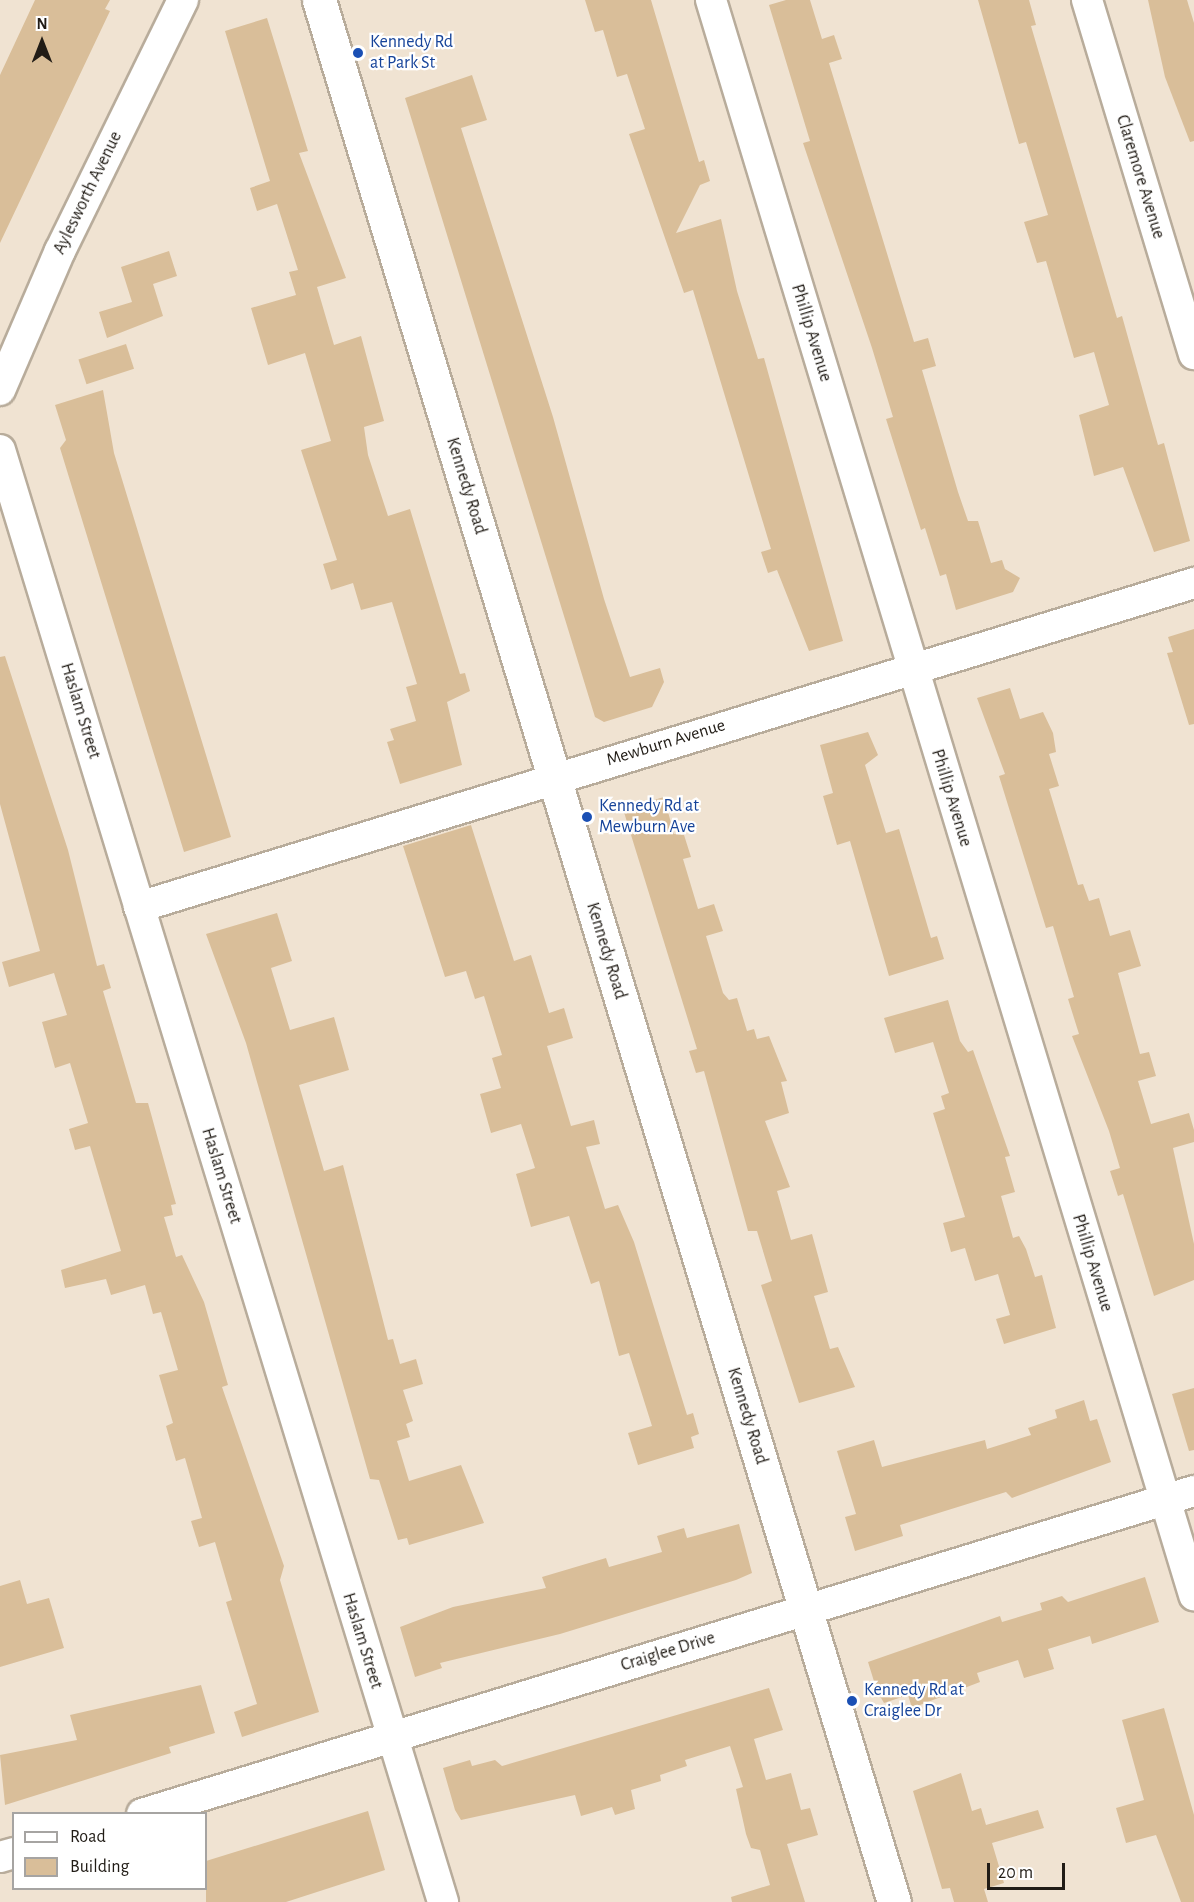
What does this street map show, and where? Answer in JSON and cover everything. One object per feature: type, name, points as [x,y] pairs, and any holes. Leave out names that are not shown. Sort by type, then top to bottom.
[{"type":"street","name":"Aylesworth Avenue","points":[[0,390],[60,251],[183,0]]},
{"type":"street","name":"Kennedy Road","points":[[319,0],[894,1902]]},
{"type":"street","name":"Phillip Avenue","points":[[711,0],[1194,1595]]},
{"type":"street","name":"Claremore Avenue","points":[[1087,0],[1194,354]]},
{"type":"street","name":"Haslam Street","points":[[0,450],[443,1902]]},
{"type":"street","name":"Mewburn Avenue","points":[[139,907],[553,777],[1194,583]]},
{"type":"street","name":"Craiglee Drive","points":[[149,1812],[1194,1491]]},
{"type":"building","points":[[35,0],[110,0],[105,9],[110,11],[0,243],[0,75]]},
{"type":"building","points":[[585,0],[651,0],[699,162],[704,160],[710,181],[700,185],[676,233],[721,219],[737,291],[758,359],[764,358],[843,641],[809,651],[777,570],[768,573],[761,552],[771,549],[693,290],[684,293],[629,134],[645,129],[627,74],[617,77],[603,30],[595,32]]},
{"type":"building","points":[[786,0],[810,0],[822,39],[834,35],[842,59],[829,63],[914,342],[928,338],[936,366],[922,370],[958,492],[968,521],[978,521],[991,563],[1002,560],[1005,569],[1020,578],[1013,592],[956,610],[946,574],[940,576],[925,528],[921,530],[886,419],[893,417],[872,348],[803,143],[810,141],[769,5]]},
{"type":"building","points":[[978,0],[1029,0],[1036,25],[1031,26],[1117,318],[1122,316],[1158,445],[1164,443],[1190,541],[1154,552],[1123,467],[1094,476],[1079,415],[1109,405],[1094,352],[1074,358],[1046,261],[1037,263],[1024,222],[1048,215],[1026,142],[1019,144]]},
{"type":"building","points":[[1148,0],[1187,0],[1194,23],[1194,141],[1190,142],[1165,77]]},
{"type":"building","points":[[267,18],[308,151],[299,153],[346,278],[317,287],[334,345],[361,336],[384,421],[364,427],[368,455],[388,516],[410,509],[460,674],[465,673],[470,691],[447,702],[462,765],[400,784],[387,742],[394,740],[390,729],[416,721],[406,687],[417,684],[392,602],[361,610],[353,583],[331,590],[323,564],[337,560],[301,450],[331,441],[305,353],[268,365],[251,308],[296,295],[289,272],[298,270],[277,204],[257,211],[250,188],[270,181],[225,31]]},
{"type":"building","points":[[472,75],[487,120],[461,128],[553,417],[604,599],[630,677],[660,668],[664,682],[652,707],[604,722],[595,717],[405,98]]},
{"type":"building","points":[[169,251],[177,276],[153,284],[163,316],[107,338],[99,312],[132,302],[121,267]]},
{"type":"building","points":[[126,344],[134,369],[86,384],[78,359]]},
{"type":"building","points":[[103,390],[114,453],[231,837],[184,852],[60,448],[66,440],[55,405]]},
{"type":"building","points":[[1194,629],[1194,724],[1189,725],[1167,653],[1173,652],[1168,637]]},
{"type":"building","points":[[5,656],[68,850],[97,966],[104,964],[111,988],[103,991],[136,1103],[148,1103],[176,1204],[171,1205],[173,1215],[164,1217],[176,1257],[182,1255],[204,1302],[228,1385],[222,1387],[284,1566],[280,1580],[319,1712],[242,1737],[234,1712],[257,1704],[226,1602],[232,1600],[215,1542],[199,1547],[191,1521],[202,1518],[185,1458],[176,1461],[166,1426],[173,1423],[159,1375],[178,1370],[161,1312],[153,1314],[145,1285],[111,1295],[106,1279],[65,1288],[61,1270],[121,1251],[90,1146],[75,1150],[69,1129],[88,1123],[70,1063],[55,1068],[42,1022],[67,1015],[54,973],[9,987],[2,962],[40,951],[0,804],[0,657]]},
{"type":"building","points":[[1010,688],[1020,719],[1043,712],[1053,733],[1056,752],[1049,754],[1059,786],[1049,789],[1078,885],[1083,884],[1089,901],[1099,898],[1110,936],[1130,930],[1141,966],[1118,973],[1140,1054],[1149,1052],[1156,1076],[1138,1081],[1151,1124],[1189,1113],[1194,1130],[1194,1142],[1173,1148],[1194,1244],[1194,1280],[1154,1296],[1123,1194],[1118,1196],[1110,1171],[1120,1168],[1109,1131],[1072,1036],[1079,1034],[1068,999],[1074,997],[1053,926],[1046,928],[999,776],[1005,774],[977,698]]},
{"type":"building","points":[[868,732],[878,755],[865,765],[886,833],[899,829],[931,938],[937,936],[944,959],[889,976],[850,841],[837,845],[823,796],[833,793],[820,745]]},
{"type":"building","points":[[664,797],[674,834],[684,835],[691,857],[683,859],[698,909],[714,904],[723,931],[706,936],[723,993],[729,1000],[737,998],[747,1031],[754,1029],[757,1039],[769,1036],[787,1081],[781,1082],[789,1113],[765,1121],[790,1187],[777,1191],[791,1240],[812,1234],[828,1292],[814,1296],[830,1349],[838,1347],[855,1387],[799,1403],[761,1285],[772,1281],[757,1231],[748,1231],[704,1071],[696,1073],[689,1051],[697,1049],[623,809]]},
{"type":"building","points":[[471,825],[514,961],[531,955],[549,1013],[564,1008],[573,1038],[547,1046],[571,1126],[594,1120],[600,1144],[586,1147],[605,1209],[618,1205],[634,1242],[687,1415],[693,1413],[699,1434],[691,1437],[694,1448],[638,1465],[628,1433],[652,1426],[629,1353],[619,1356],[599,1281],[591,1284],[569,1216],[531,1227],[516,1174],[535,1168],[521,1124],[491,1133],[480,1094],[501,1088],[492,1058],[502,1055],[484,996],[475,999],[466,971],[445,977],[403,846]]},
{"type":"building","points":[[277,913],[292,961],[271,968],[290,1030],[334,1017],[349,1070],[299,1085],[324,1171],[343,1165],[388,1340],[393,1339],[400,1364],[416,1359],[423,1384],[403,1390],[413,1421],[406,1424],[410,1437],[397,1441],[409,1481],[461,1465],[484,1523],[409,1545],[407,1538],[398,1540],[379,1480],[370,1479],[246,1043],[206,934]]},
{"type":"building","points":[[948,1000],[960,1041],[968,1052],[973,1050],[1010,1156],[1005,1157],[1015,1192],[1001,1196],[1013,1238],[1019,1236],[1035,1277],[1042,1275],[1056,1328],[1004,1344],[996,1319],[1010,1315],[998,1274],[975,1281],[965,1248],[951,1252],[943,1223],[965,1217],[933,1113],[945,1109],[941,1096],[949,1093],[933,1042],[895,1053],[884,1018]]},
{"type":"building","points":[[1194,1388],[1194,1450],[1189,1451],[1172,1394]]},
{"type":"building","points":[[1084,1400],[1090,1421],[1097,1419],[1111,1462],[1012,1498],[1006,1492],[900,1525],[903,1536],[855,1551],[845,1517],[856,1514],[837,1451],[874,1440],[882,1467],[985,1440],[987,1449],[1031,1435],[1028,1428],[1057,1418],[1055,1410]]},
{"type":"building","points":[[739,1524],[752,1573],[736,1580],[560,1634],[440,1663],[442,1668],[415,1677],[400,1627],[453,1607],[546,1588],[542,1577],[606,1558],[609,1567],[662,1552],[657,1536],[684,1528],[687,1538]]},
{"type":"building","points":[[1145,1577],[1159,1622],[1092,1644],[1090,1636],[1048,1649],[1054,1669],[1024,1678],[1018,1660],[977,1673],[980,1682],[912,1708],[908,1695],[884,1703],[877,1691],[868,1662],[1000,1616],[1002,1622],[1042,1610],[1040,1603],[1062,1596],[1068,1602]]},
{"type":"building","points":[[20,1580],[27,1604],[49,1598],[64,1648],[0,1667],[0,1586]]},
{"type":"building","points":[[201,1685],[215,1733],[169,1747],[171,1753],[5,1805],[0,1755],[77,1740],[70,1715]]},
{"type":"building","points":[[769,1688],[783,1730],[754,1739],[766,1780],[791,1773],[801,1810],[810,1808],[818,1835],[787,1844],[805,1902],[732,1902],[731,1897],[770,1885],[760,1850],[751,1848],[746,1834],[736,1789],[743,1787],[730,1746],[685,1760],[687,1766],[660,1775],[661,1781],[631,1790],[635,1809],[615,1815],[612,1807],[581,1816],[575,1795],[461,1820],[455,1810],[443,1768],[470,1760],[472,1766],[495,1760],[502,1766]]},
{"type":"building","points":[[1164,1708],[1194,1815],[1194,1902],[1181,1902],[1156,1835],[1126,1843],[1116,1808],[1144,1800],[1122,1720]]},
{"type":"building","points":[[961,1773],[972,1811],[981,1808],[986,1825],[1038,1810],[1044,1828],[992,1843],[1004,1883],[984,1889],[988,1902],[954,1902],[950,1888],[942,1889],[913,1791]]},
{"type":"building","points":[[368,1811],[385,1870],[286,1902],[206,1902],[207,1861]]},
{"type":"place","name":"Kennedy Rd at Park St","points":[[358,53]]},
{"type":"place","name":"Kennedy Rd at Mewburn Ave","points":[[587,817]]},
{"type":"place","name":"Kennedy Rd at Craiglee Dr","points":[[852,1701]]}]
